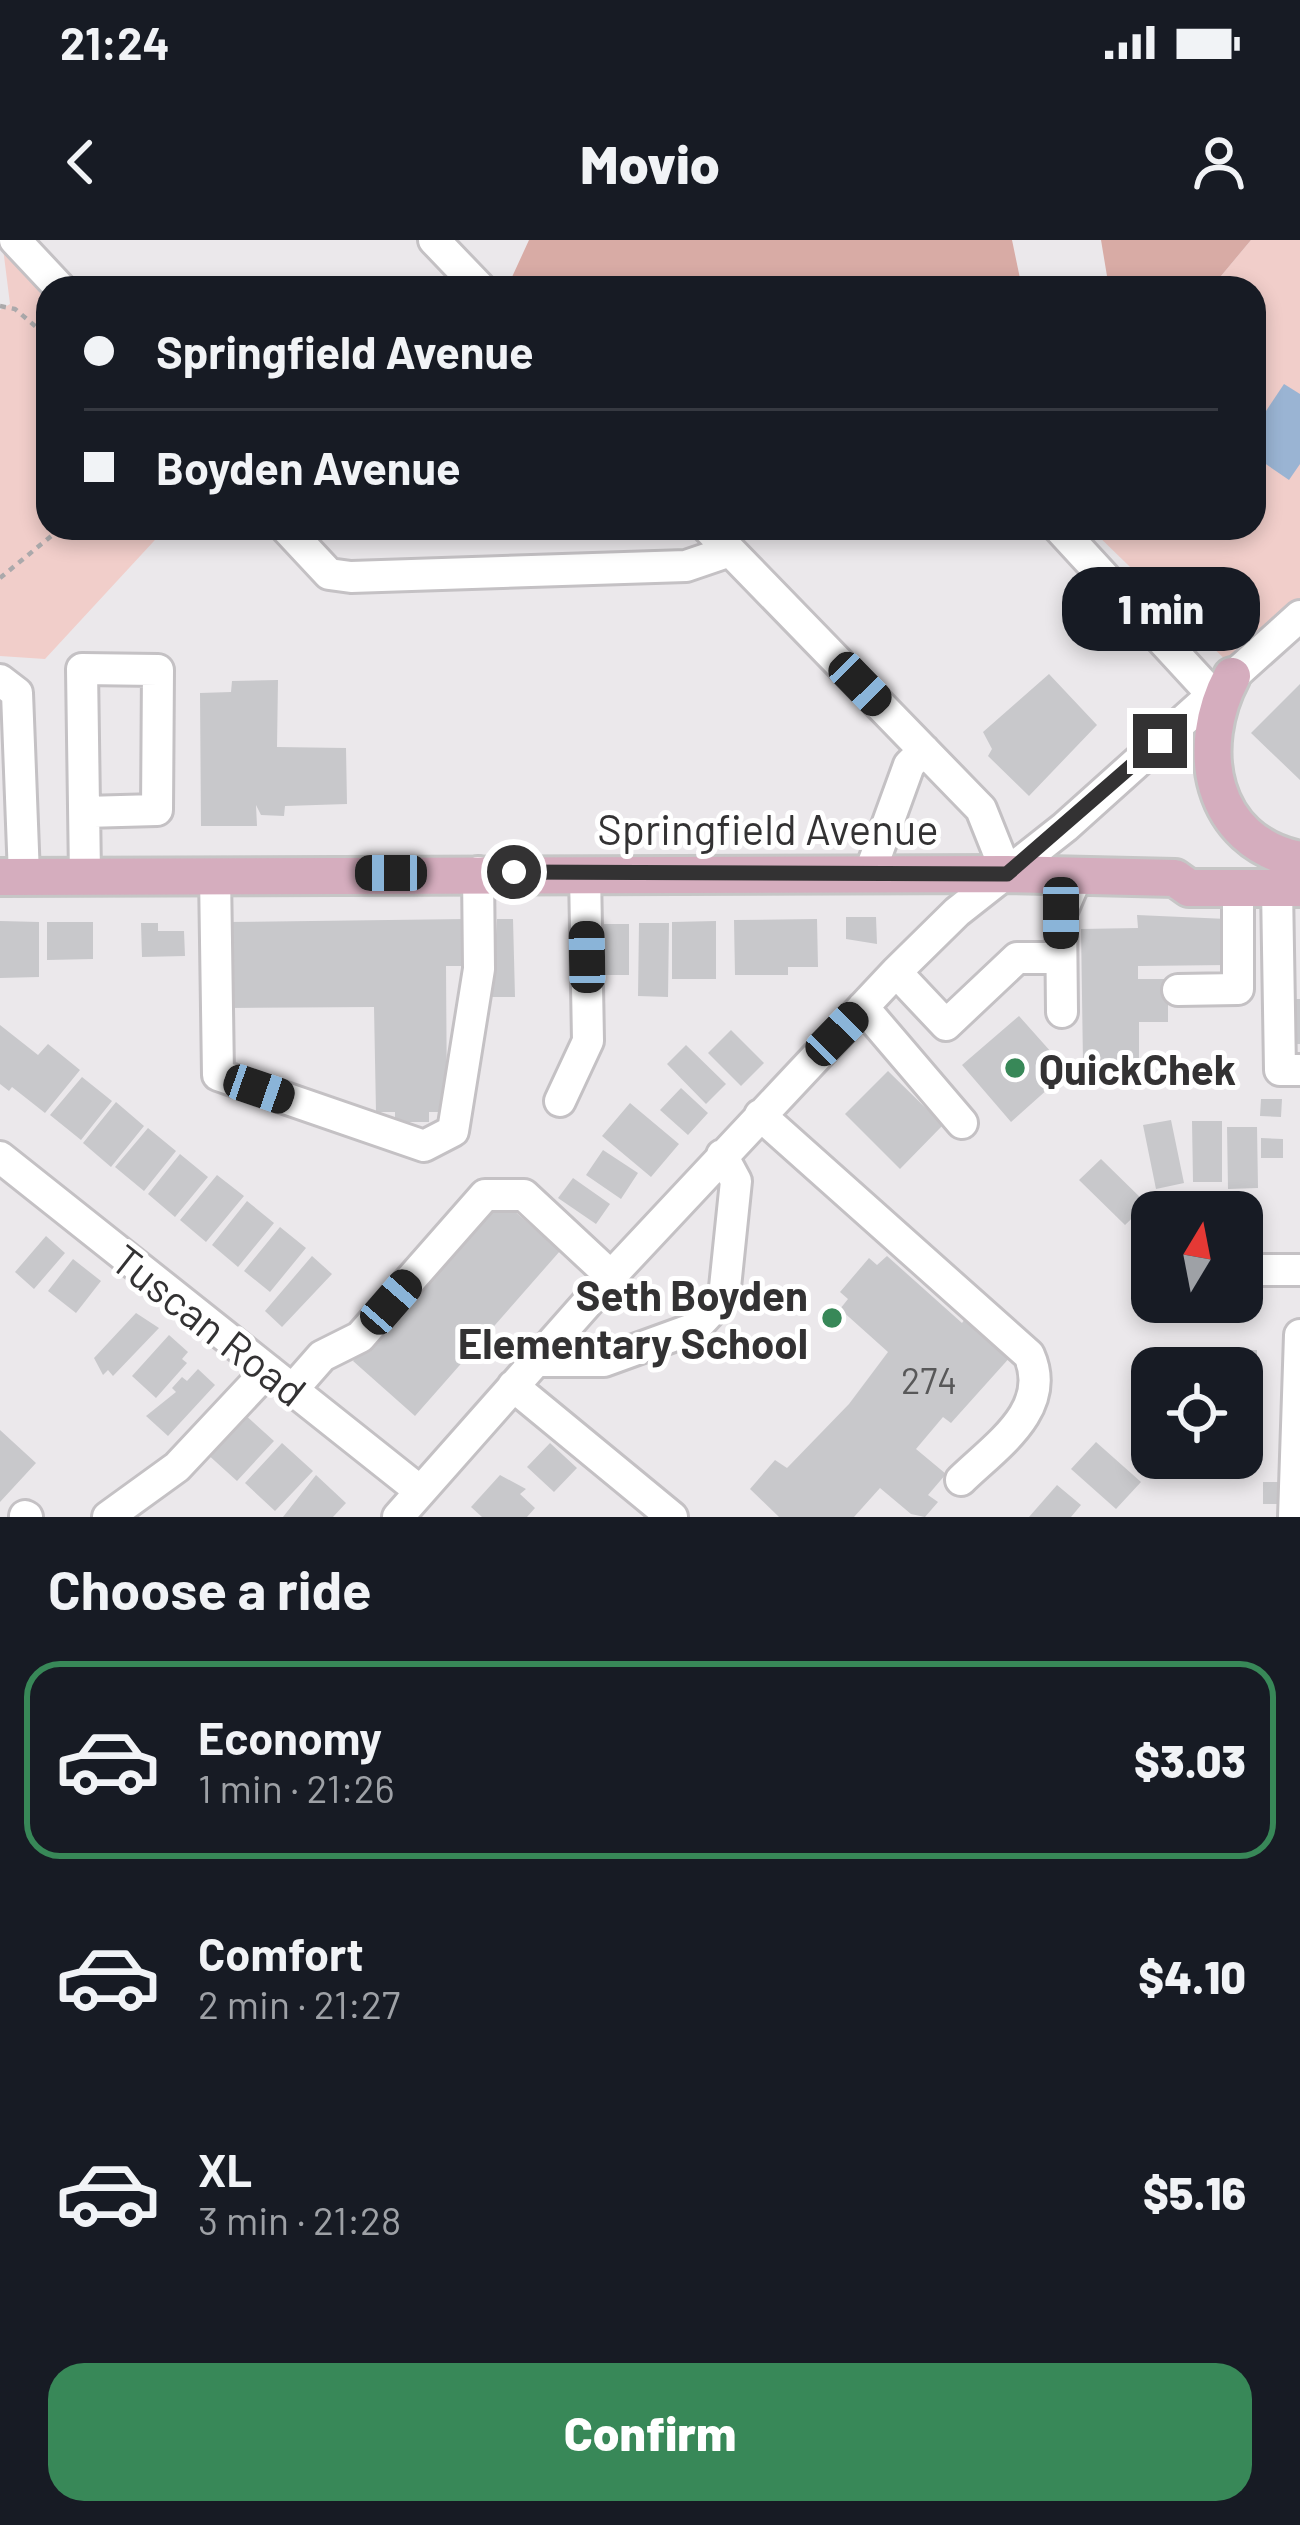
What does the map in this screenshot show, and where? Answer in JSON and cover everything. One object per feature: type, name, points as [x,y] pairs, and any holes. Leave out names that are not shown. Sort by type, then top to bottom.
[{"type":"main road","points":[[1222,685],[1211,726],[1210,753],[1218,792],[1237,827],[1294,875]]},
{"type":"main road","name":"Springfield Avenue","points":[[1175,878],[1190,864],[1294,875]]},
{"type":"main road","name":"Springfield Avenue","points":[[12,876],[1007,874],[1175,878],[1189,887],[1238,888],[1294,875]]},
{"type":"street","points":[[15,240],[49,276]]},
{"type":"street","points":[[434,240],[468,276]]},
{"type":"street","points":[[297,540],[328,574],[350,578],[686,566],[718,540]]},
{"type":"street","points":[[720,540],[981,809],[1007,874]]},
{"type":"street","points":[[1071,540],[1222,685]]},
{"type":"street","points":[[398,1517],[611,1276],[896,972],[957,912],[1007,874],[1300,616]]},
{"type":"street","points":[[85,812],[157,810],[158,670],[82,669],[85,875]]},
{"type":"street","points":[[0,680],[17,693],[12,876]]},
{"type":"street","points":[[869,874],[908,765],[925,750]]},
{"type":"street","points":[[214,874],[218,1075],[424,1146],[452,1131],[479,969],[478,872]]},
{"type":"street","points":[[560,1101],[588,1041],[585,873]]},
{"type":"street","points":[[1294,875],[1280,1070],[1300,1070]]},
{"type":"street","points":[[1062,1012],[1061,913],[1077,876]]},
{"type":"street","points":[[1178,990],[1238,989],[1238,888]]},
{"type":"street","points":[[896,972],[946,1025],[1017,958],[1061,958]]},
{"type":"street","points":[[863,1007],[962,1123]]},
{"type":"street","points":[[760,1115],[1029,1355],[1037,1372],[1028,1414],[961,1480]]},
{"type":"street","points":[[537,1361],[604,1361],[695,1328],[724,1297],[736,1181],[722,1155]]},
{"type":"street","name":"Tuscan Road","points":[[0,1157],[420,1491]]},
{"type":"street","points":[[109,1517],[177,1467],[280,1379],[360,1337],[485,1195],[524,1195],[611,1276]]},
{"type":"street","points":[[1263,1270],[1300,1270]]},
{"type":"street","points":[[1296,1506],[1300,1335]]},
{"type":"street","points":[[513,1386],[672,1517]]},
{"type":"path","points":[[0,306],[15,309],[36,327]]},
{"type":"path","points":[[0,578],[37,540]]},
{"type":"shaded area","points":[[2,240],[36,276],[36,540],[155,540],[45,659],[0,656],[0,310],[10,304]]},
{"type":"shaded area","points":[[529,240],[1012,240],[1020,276],[512,276]]},
{"type":"shaded area","points":[[1101,240],[1251,240],[1221,276],[1107,276]]},
{"type":"shaded area","points":[[1251,240],[1300,240],[1300,616],[1238,672],[1102,540],[1266,540],[1266,276],[1221,276]]},
{"type":"water","points":[[1284,384],[1300,394],[1300,464],[1289,480],[1266,464],[1266,411]]},
{"type":"building","points":[[1049,674],[1097,725],[1029,796],[988,756],[992,749],[983,732]]},
{"type":"building","points":[[278,680],[277,747],[346,748],[347,804],[285,806],[284,816],[261,815],[256,805],[257,826],[201,826],[200,693],[231,692],[232,681]]},
{"type":"building","points":[[1300,684],[1300,780],[1251,733]]},
{"type":"building","points":[[1137,915],[1227,919],[1227,965],[1138,966],[1138,979],[1168,979],[1168,1022],[1139,1022],[1139,1063],[1083,1063],[1081,929],[1138,928]]},
{"type":"building","points":[[846,917],[876,917],[877,944],[846,939]]},
{"type":"building","points":[[466,919],[467,966],[446,966],[447,1112],[429,1112],[429,1122],[395,1122],[395,1112],[376,1112],[374,1007],[228,1008],[227,922]]},
{"type":"building","points":[[497,919],[513,919],[515,997],[492,997]]},
{"type":"building","points":[[817,919],[818,967],[788,967],[788,975],[735,975],[734,920]]},
{"type":"building","points":[[0,921],[39,922],[39,977],[0,978]]},
{"type":"building","points":[[716,921],[716,979],[672,979],[672,922]]},
{"type":"building","points":[[47,922],[93,922],[93,959],[47,960]]},
{"type":"building","points":[[141,923],[158,923],[158,931],[184,931],[185,956],[142,957]]},
{"type":"building","points":[[639,923],[669,923],[668,997],[638,996]]},
{"type":"building","points":[[597,924],[629,924],[629,975],[597,975]]},
{"type":"building","points":[[1289,999],[1300,999],[1300,1044],[1289,1044]]},
{"type":"building","name":"QuickChek","points":[[1019,1016],[1068,1071],[1011,1122],[962,1065]]},
{"type":"building","points":[[0,1025],[38,1055],[48,1044],[80,1070],[45,1113],[12,1087],[9,1091],[0,1084]]},
{"type":"building","points":[[731,1030],[764,1063],[741,1086],[708,1053]]},
{"type":"building","points":[[686,1045],[726,1084],[706,1104],[667,1064]]},
{"type":"building","points":[[888,1071],[943,1125],[900,1169],[845,1114]]},
{"type":"building","points":[[82,1077],[112,1101],[81,1140],[50,1115]]},
{"type":"building","points":[[681,1088],[708,1113],[688,1135],[660,1110]]},
{"type":"building","points":[[1261,1099],[1282,1099],[1281,1117],[1260,1116]]},
{"type":"building","points":[[116,1102],[144,1126],[111,1167],[83,1143]]},
{"type":"building","points":[[630,1103],[679,1144],[651,1177],[602,1136]]},
{"type":"building","points":[[1171,1120],[1184,1183],[1156,1189],[1143,1125]]},
{"type":"building","points":[[1192,1121],[1222,1121],[1222,1182],[1193,1182]]},
{"type":"building","points":[[1227,1127],[1257,1127],[1258,1188],[1228,1189]]},
{"type":"building","points":[[148,1128],[176,1151],[144,1191],[115,1167]]},
{"type":"building","points":[[1261,1138],[1283,1139],[1283,1158],[1261,1158]]},
{"type":"building","points":[[603,1150],[638,1173],[621,1199],[586,1175]]},
{"type":"building","points":[[180,1154],[208,1177],[175,1217],[148,1194]]},
{"type":"building","points":[[1101,1159],[1134,1191],[1131,1219],[1125,1225],[1079,1180]]},
{"type":"building","points":[[217,1175],[244,1196],[206,1242],[180,1220]]},
{"type":"building","points":[[573,1178],[610,1204],[596,1224],[558,1198]]},
{"type":"building","points":[[497,1196],[560,1251],[415,1416],[353,1361]]},
{"type":"building","points":[[247,1201],[274,1223],[238,1267],[212,1245]]},
{"type":"building","points":[[280,1227],[306,1248],[270,1292],[244,1271]]},
{"type":"building","points":[[46,1236],[65,1253],[34,1289],[15,1272]]},
{"type":"building","points":[[312,1256],[332,1274],[282,1327],[265,1311]]},
{"type":"building","name":"Seth Boyden Elementary School","points":[[887,1256],[962,1323],[968,1315],[1012,1355],[951,1423],[943,1417],[916,1449],[946,1474],[928,1495],[938,1502],[925,1517],[911,1514],[880,1488],[854,1517],[779,1517],[750,1489],[775,1460],[787,1468],[849,1404],[888,1352],[840,1309],[848,1299],[840,1292],[869,1258],[877,1265]]},
{"type":"building","points":[[73,1259],[101,1281],[76,1313],[48,1291]]},
{"type":"building","points":[[136,1313],[159,1328],[113,1376],[108,1370],[103,1375],[94,1358]]},
{"type":"building","points":[[169,1335],[188,1352],[182,1359],[187,1363],[156,1398],[132,1376]]},
{"type":"building","points":[[198,1369],[215,1385],[168,1436],[146,1416],[176,1392],[172,1388],[182,1377],[187,1381]]},
{"type":"building","points":[[242,1412],[274,1441],[237,1481],[205,1452]]},
{"type":"building","points":[[0,1430],[36,1463],[0,1502]]},
{"type":"building","points":[[1096,1442],[1131,1473],[1131,1479],[1141,1482],[1116,1509],[1071,1469]]},
{"type":"building","points":[[282,1443],[313,1471],[275,1511],[245,1483]]},
{"type":"building","points":[[550,1443],[577,1468],[554,1492],[527,1467]]},
{"type":"building","points":[[316,1475],[346,1503],[333,1517],[283,1517]]},
{"type":"building","points":[[500,1475],[526,1489],[520,1494],[535,1508],[527,1517],[482,1517],[471,1507]]},
{"type":"building","points":[[1263,1482],[1285,1482],[1285,1504],[1263,1504]]},
{"type":"building","points":[[1057,1485],[1081,1505],[1071,1517],[1029,1517]]},
{"type":"place","name":"QuickChek","points":[[1015,1068]]},
{"type":"place","name":"Seth Boyden Elementary School","points":[[832,1318]]},
{"type":"route","points":[[514,872],[1007,874],[1160,741]]}]
